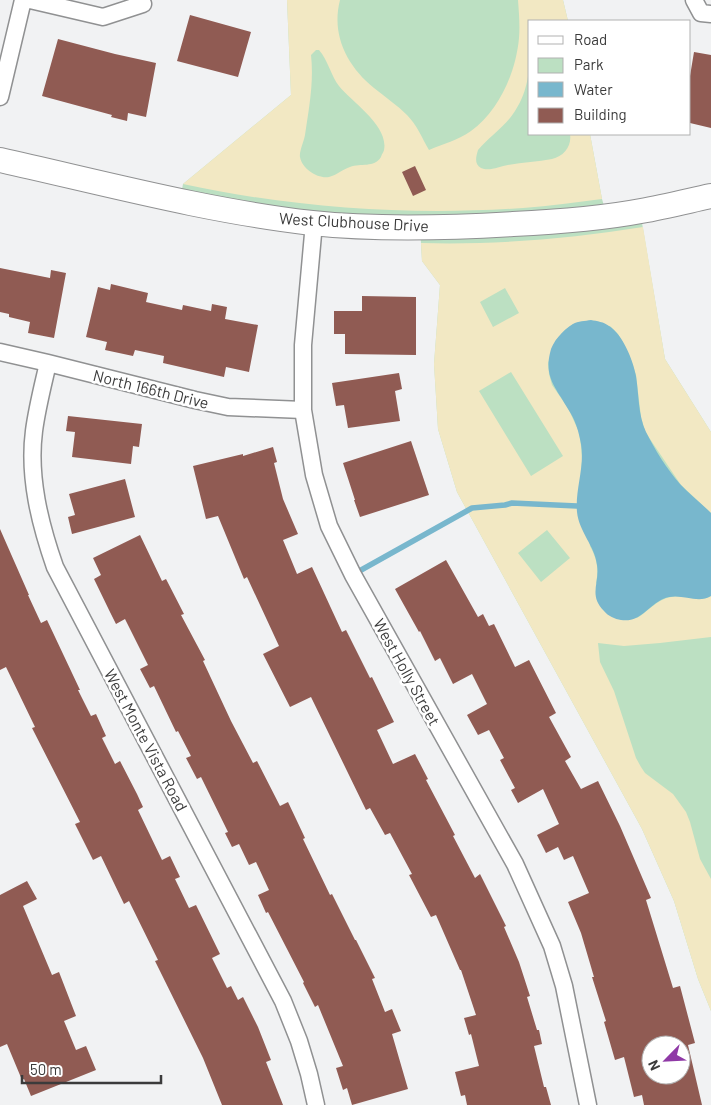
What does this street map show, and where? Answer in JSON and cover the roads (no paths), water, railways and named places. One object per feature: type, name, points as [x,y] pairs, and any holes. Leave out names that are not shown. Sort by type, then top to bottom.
[{"type":"street","points":[[0,97],[23,0]]},
{"type":"street","points":[[30,0],[103,17],[143,4]]},
{"type":"street","name":"West Clubhouse Drive","points":[[0,160],[247,214],[314,223],[390,227],[480,226],[608,216],[711,196]]},
{"type":"street","name":"West Holly Street","points":[[314,223],[304,345],[303,410],[314,475],[329,526],[353,575],[515,864],[552,946],[564,986],[588,1105]]},
{"type":"street","name":"North 166th Drive","points":[[0,352],[48,362],[228,407],[303,410]]},
{"type":"street","name":"West Monte Vista Road","points":[[48,362],[34,431],[33,467],[37,508],[52,560],[279,993],[299,1040],[316,1105]]},
{"type":"water","points":[[591,320],[607,325],[619,335],[635,370],[643,425],[653,446],[675,478],[711,513],[711,596],[700,599],[669,597],[658,602],[639,617],[628,620],[619,620],[610,616],[599,605],[597,600],[598,571],[596,558],[578,519],[577,512],[577,495],[582,461],[580,439],[575,421],[553,383],[549,369],[551,349],[558,337],[573,324]]},
{"type":"waterway","points":[[354,574],[472,508],[512,503],[577,506]]}]
